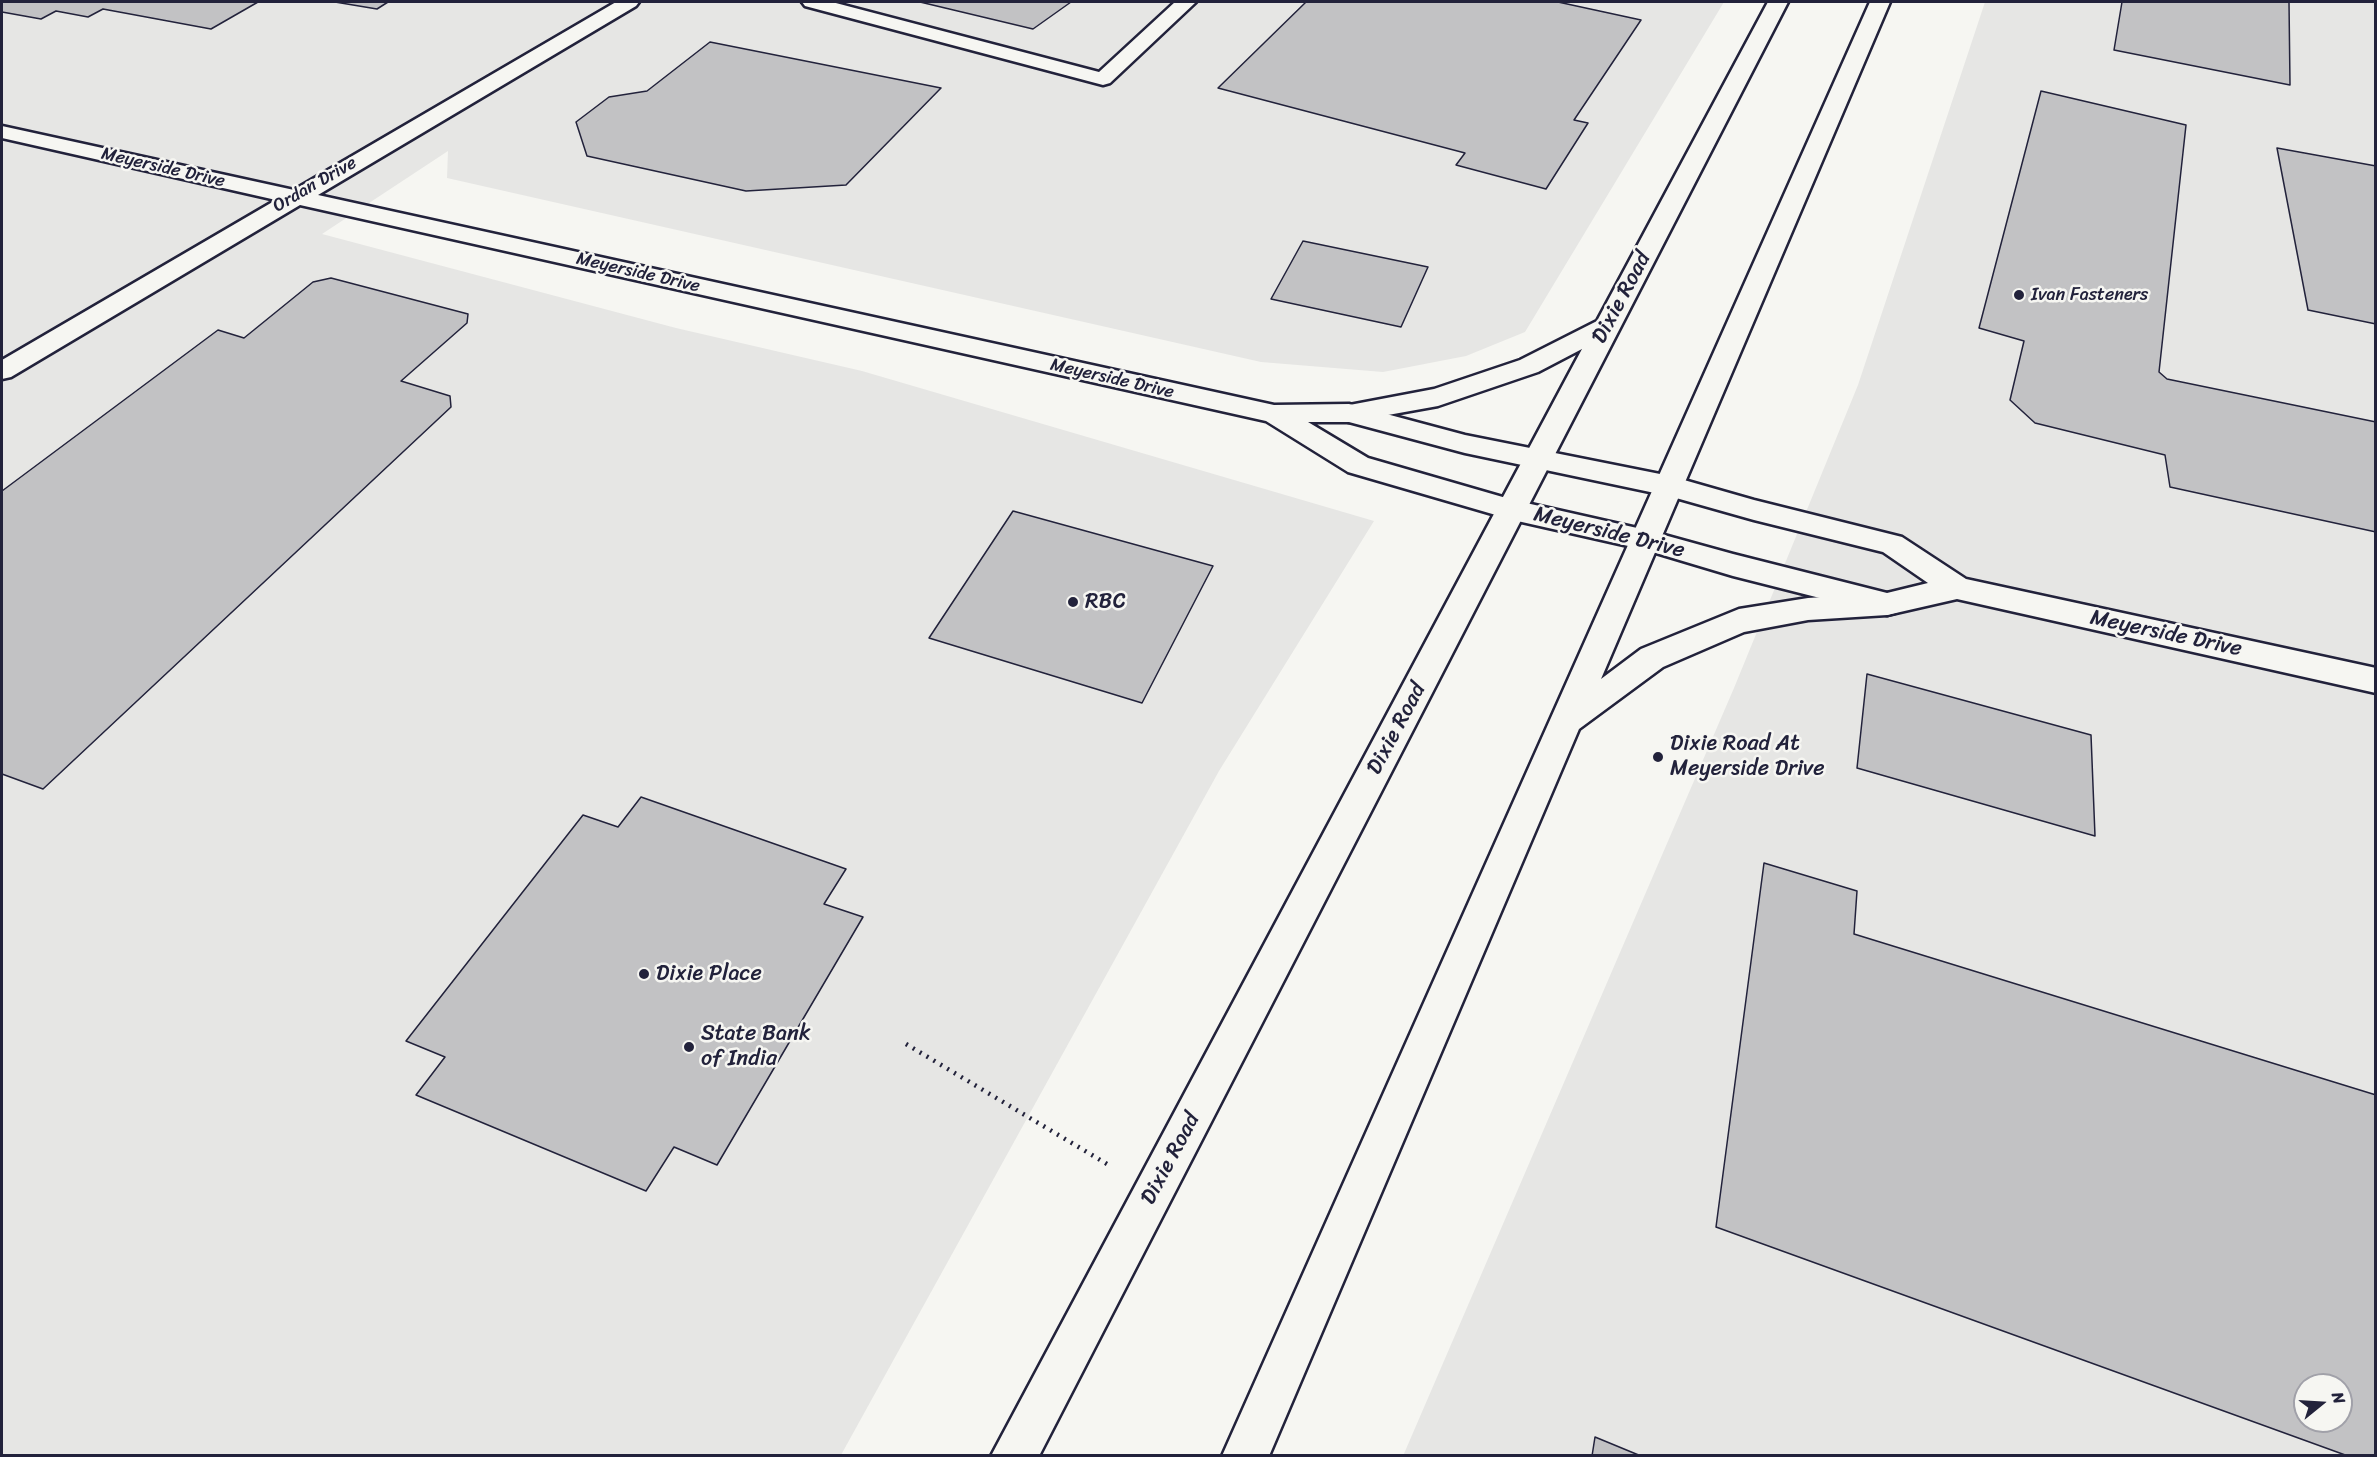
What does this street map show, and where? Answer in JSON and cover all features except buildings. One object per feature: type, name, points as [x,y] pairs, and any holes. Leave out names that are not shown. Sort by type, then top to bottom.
[{"type":"main road","name":"Ordan Drive","points":[[2,370],[629,2]]},
{"type":"main road","points":[[812,2],[1102,79],[1186,2]]},
{"type":"main road","name":"Dixie Road","points":[[1014,1455],[1513,510],[1778,2]]},
{"type":"main road","points":[[1245,1455],[1880,2]]},
{"type":"main road","name":"Meyerside Drive","points":[[2,132],[1274,414],[1349,413],[1537,461],[1670,486],[1754,510],[1892,544],[1957,588],[2376,681]]},
{"type":"main road","points":[[1349,413],[1438,397],[1529,366],[1607,326]]},
{"type":"main road","name":"Meyerside Drive","points":[[1274,414],[1358,465],[1513,510],[1646,540],[1733,565],[1887,604],[1957,588]]},
{"type":"main road","points":[[1566,721],[1652,658],[1739,621],[1808,609],[1887,604]]},
{"type":"path","points":[[906,1044],[1154,1191]]},
{"type":"shaded area","points":[[2,2],[1724,2],[1525,332],[1466,356],[1383,372],[1261,362],[447,178],[448,151],[322,234],[676,328],[862,371],[1374,521],[1219,771],[841,1455],[2,1456]]},
{"type":"shaded area","points":[[1985,2],[2375,2],[2375,1455],[1403,1456],[1734,688],[1858,385]]},
{"type":"place","name":"Ivan Fasteners","points":[[2019,295]]},
{"type":"place","name":"RBC","points":[[1073,602]]},
{"type":"place","name":"Dixie Road At Meyerside Drive","points":[[1658,757]]},
{"type":"place","name":"Dixie Place","points":[[644,974]]},
{"type":"place","name":"State Bank of India","points":[[689,1047]]}]
